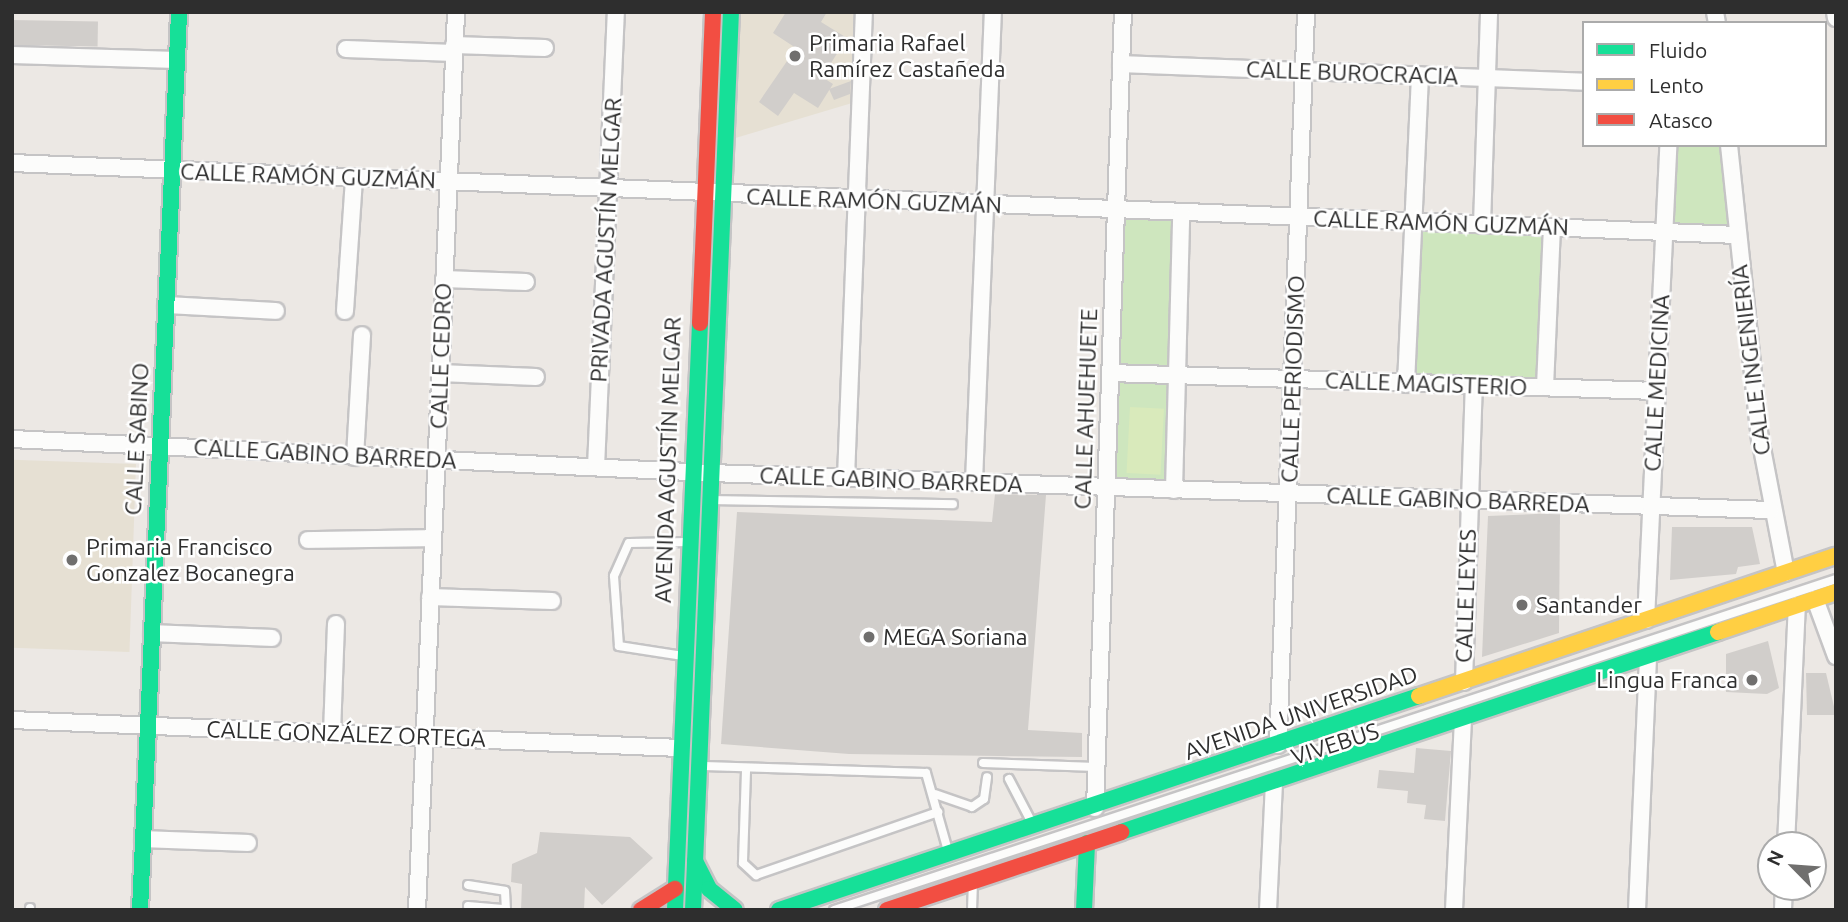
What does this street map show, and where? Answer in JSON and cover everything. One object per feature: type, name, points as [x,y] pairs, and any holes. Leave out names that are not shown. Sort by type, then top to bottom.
[{"type":"main road","name":"CALLE SABINO","points":[[140,910],[179,12]]},
{"type":"main road","name":"AVENIDA AGUSTÍN MELGAR","points":[[675,910],[686,542],[713,12]]},
{"type":"main road","name":"AVENIDA AGUSTÍN MELGAR","points":[[693,910],[705,541],[731,12]]},
{"type":"main road","name":"AVENIDA UNIVERSIDAD","points":[[779,910],[1095,808],[1836,556]]},
{"type":"main road","points":[[887,910],[1836,592]]},
{"type":"main road","points":[[1084,910],[1087,843]]},
{"type":"main road","points":[[693,857],[709,889],[735,910]]},
{"type":"main road","points":[[641,910],[675,889]]},
{"type":"street","name":"CALLE CEDRO","points":[[417,910],[456,12]]},
{"type":"street","name":"PRIVADA AGUSTÍN MELGAR","points":[[596,467],[616,12]]},
{"type":"street","points":[[846,478],[864,12]]},
{"type":"street","points":[[974,482],[993,12]]},
{"type":"street","name":"CALLE AHUEHUETE","points":[[1095,808],[1123,12]]},
{"type":"street","name":"CALLE PERIODISMO","points":[[1278,745],[1290,495],[1306,12]]},
{"type":"street","points":[[1482,225],[1489,12]]},
{"type":"street","points":[[1835,12],[1836,18]]},
{"type":"street","points":[[346,49],[545,48]]},
{"type":"street","points":[[12,55],[177,60]]},
{"type":"street","name":"CALLE BUROCRACIA","points":[[1121,64],[1582,82]]},
{"type":"street","points":[[1406,384],[1420,75]]},
{"type":"street","name":"CALLE MEDICINA","points":[[1646,620],[1668,147]]},
{"type":"street","name":"CALLE INGENIERÍA","points":[[1729,147],[1770,510],[1786,573]]},
{"type":"street","name":"CALLE RAMÓN GUZMÁN","points":[[12,163],[720,195],[1737,235]]},
{"type":"street","points":[[345,311],[354,178]]},
{"type":"street","points":[[1174,490],[1181,214]]},
{"type":"street","points":[[1545,387],[1552,228]]},
{"type":"street","points":[[444,279],[526,282]]},
{"type":"street","points":[[166,305],[275,311]]},
{"type":"street","points":[[355,457],[362,335]]},
{"type":"street","points":[[440,373],[536,377]]},
{"type":"street","name":"CALLE MAGISTERIO","points":[[1111,373],[1657,391]]},
{"type":"street","name":"CALLE LEYES","points":[[1464,682],[1474,385]]},
{"type":"street","name":"CALLE GABINO BARREDA","points":[[12,439],[709,473],[1107,489],[1770,510]]},
{"type":"street","points":[[308,540],[432,538]]},
{"type":"street","points":[[430,597],[552,601]]},
{"type":"street","points":[[1815,599],[1836,656]]},
{"type":"street","points":[[1787,831],[1797,605]]},
{"type":"street","points":[[332,733],[336,624]]},
{"type":"street","points":[[152,633],[272,638]]},
{"type":"street","points":[[1637,910],[1648,656]]},
{"type":"street","points":[[1454,910],[1463,719]]},
{"type":"street","name":"CALLE GONZÁLEZ ORTEGA","points":[[12,720],[680,748]]},
{"type":"street","points":[[1268,910],[1274,782]]},
{"type":"street","points":[[143,839],[248,843]]},
{"type":"lane","points":[[708,499],[953,505]]},
{"type":"lane","points":[[683,656],[622,649],[613,603],[623,547],[638,540],[705,541]]},
{"type":"lane","name":"VIVEBUS","points":[[834,910],[1836,579]]},
{"type":"lane","points":[[983,763],[1096,767]]},
{"type":"lane","points":[[697,766],[746,771],[926,774],[935,794],[949,854]]},
{"type":"lane","points":[[746,771],[743,863],[757,874],[938,812]]},
{"type":"lane","points":[[935,794],[972,807],[984,799],[987,777]]},
{"type":"lane","points":[[1009,779],[1035,826]]},
{"type":"lane","points":[[972,910],[973,880]]},
{"type":"lane","points":[[468,885],[505,891],[506,909],[468,906]]},
{"type":"shaded area","name":"Primaria Rafael Ramírez Castañeda","points":[[731,12],[864,12],[862,100],[722,142]]},
{"type":"shaded area","name":"Primaria Francisco Gonzalez Bocanegra","points":[[12,460],[136,464],[129,652],[12,648]]},
{"type":"green space","points":[[1668,147],[1729,147],[1737,235],[1664,232]]},
{"type":"green space","points":[[1114,211],[1181,215],[1166,492],[1099,489]]},
{"type":"green space","points":[[1413,222],[1552,227],[1546,389],[1407,384]]},
{"type":"green space","points":[[1130,407],[1164,409],[1160,475],[1127,473]]},
{"type":"building","points":[[786,12],[827,12],[821,22],[847,38],[822,77],[833,84],[818,108],[794,93],[778,116],[759,102],[796,48],[773,33]]},
{"type":"building","points":[[12,20],[98,22],[98,46],[12,45]]},
{"type":"building","points":[[851,81],[850,94],[834,100],[829,89]]},
{"type":"building","name":"MEGA Soriana","points":[[995,494],[1046,495],[1028,730],[1082,733],[1082,757],[849,754],[721,744],[737,512],[992,522]]},
{"type":"building","name":"Santander","points":[[1560,513],[1559,633],[1482,657],[1488,516]]},
{"type":"building","points":[[1672,527],[1752,527],[1760,564],[1738,567],[1736,574],[1670,580]]},
{"type":"building","points":[[1768,641],[1779,688],[1767,694],[1726,692],[1726,654]]},
{"type":"building","points":[[1806,673],[1826,673],[1836,715],[1807,715]]},
{"type":"building","points":[[1416,748],[1451,751],[1445,821],[1424,819],[1426,805],[1407,803],[1408,791],[1377,788],[1379,770],[1414,773]]},
{"type":"building","points":[[540,832],[630,837],[653,858],[602,905],[585,887],[584,910],[521,910],[522,884],[511,882],[512,864],[537,853]]},
{"type":"traffic: fast","points":[[140,910],[179,12]]},
{"type":"traffic: fast","points":[[693,910],[731,12]]},
{"type":"traffic: fast","points":[[675,910],[700,323]]},
{"type":"traffic: fast","points":[[1121,832],[1718,632]]},
{"type":"traffic: fast","points":[[779,910],[1419,696]]},
{"type":"traffic: fast","points":[[1084,910],[1087,843]]},
{"type":"traffic: fast","points":[[695,861],[709,889],[735,910]]},
{"type":"traffic: slow","points":[[1419,696],[1836,556]]},
{"type":"traffic: slow","points":[[1718,632],[1836,592]]},
{"type":"traffic: jam","points":[[700,323],[713,12]]},
{"type":"traffic: jam","points":[[887,910],[1121,832]]},
{"type":"traffic: jam","points":[[641,910],[675,889]]},
{"type":"place","name":"Primaria Rafael Ramírez Castañeda","points":[[795,56]]},
{"type":"place","name":"Primaria Francisco Gonzalez Bocanegra","points":[[72,560]]},
{"type":"place","name":"Santander","points":[[1522,605]]},
{"type":"place","name":"MEGA Soriana","points":[[869,637]]},
{"type":"place","name":"Lingua Franca","points":[[1752,680]]}]
